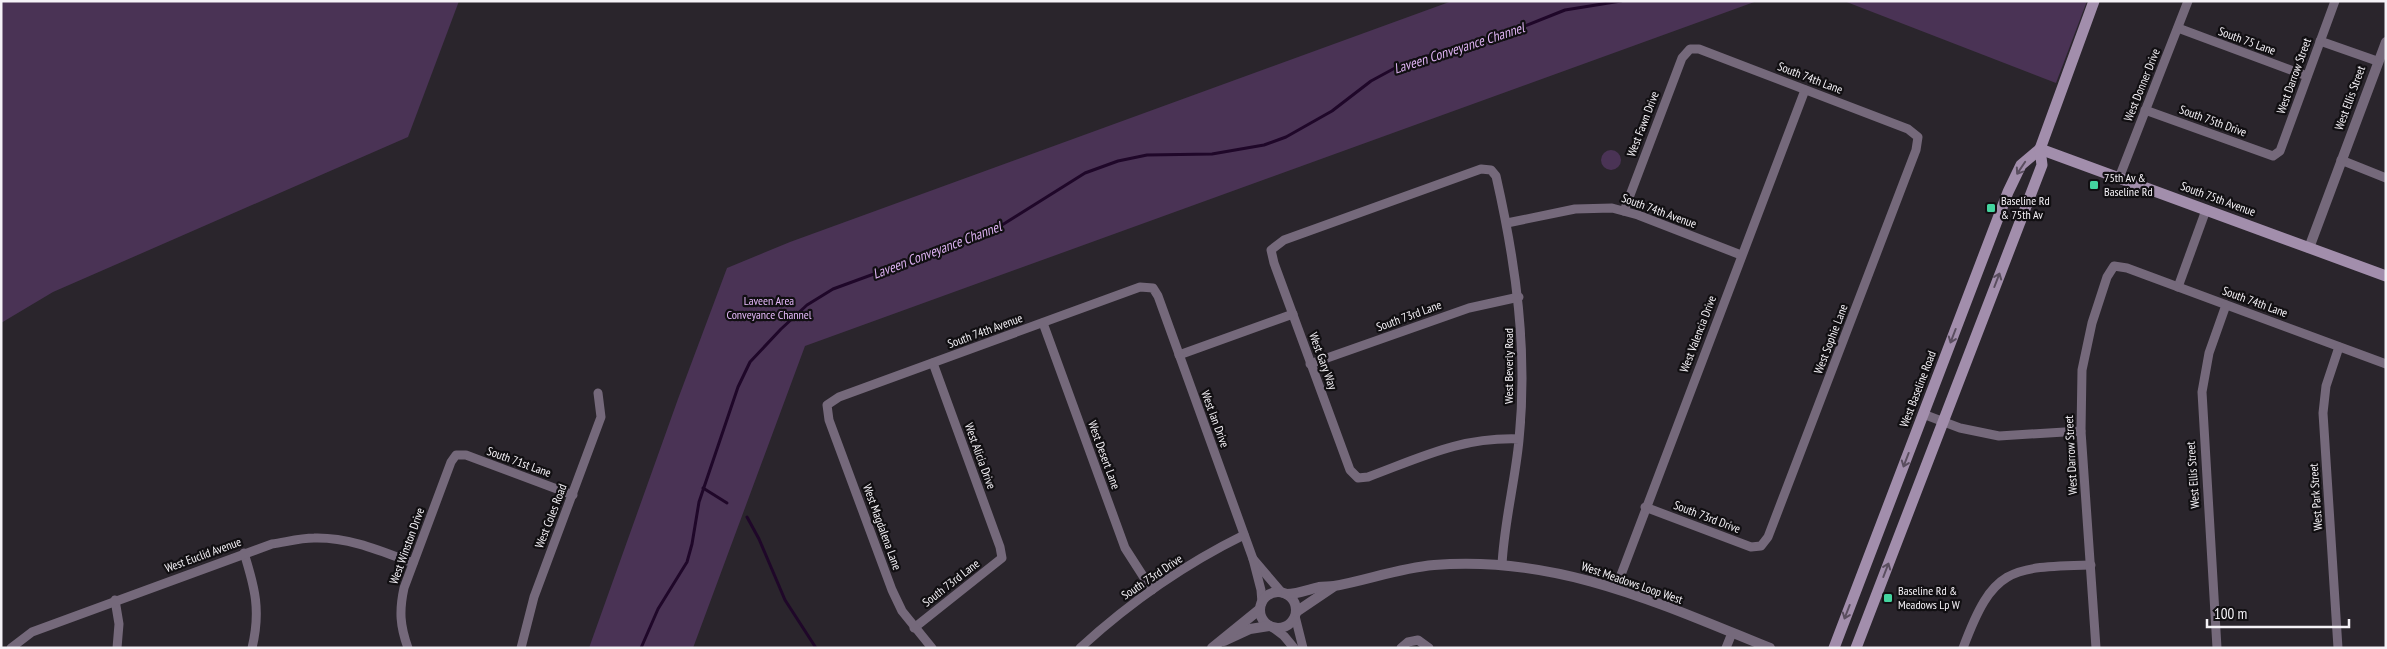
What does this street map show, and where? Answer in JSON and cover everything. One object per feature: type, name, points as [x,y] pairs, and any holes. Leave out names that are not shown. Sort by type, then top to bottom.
[{"type":"main road","name":"West Baseline Road","points":[[1856,648],[2042,165],[2040,149],[2094,1]]},
{"type":"main road","name":"West Baseline Road","points":[[1834,648],[2008,192],[2021,165],[2040,149]]},
{"type":"main road","name":"South 75th Avenue","points":[[2040,149],[2386,276]]},
{"type":"street","name":"West Donner Drive","points":[[2119,178],[2188,1]]},
{"type":"street","name":"West Darrow Street","points":[[2273,156],[2280,151],[2335,1]]},
{"type":"street","name":"South 75 Lane","points":[[2178,28],[2306,76]]},
{"type":"street","points":[[2320,41],[2377,61]]},
{"type":"street","name":"West Ellis Street","points":[[2309,248],[2377,61],[2386,42]]},
{"type":"street","name":"South 74th Lane","points":[[1690,49],[1699,49],[1908,129],[1918,137]]},
{"type":"street","name":"West Fawn Drive","points":[[1624,211],[1682,58],[1690,49]]},
{"type":"street","name":"West Valencia Drive","points":[[1616,588],[1645,507],[1805,90]]},
{"type":"street","name":"South 75th Drive","points":[[2145,110],[2273,156]]},
{"type":"street","name":"West Sophie Lane","points":[[1761,546],[1768,537],[1916,150],[1918,137]]},
{"type":"street","points":[[2341,160],[2386,178]]},
{"type":"street","name":"West Beverly Road","points":[[1271,250],[1284,240],[1481,169],[1491,170],[1496,176],[1507,223],[1518,297],[1522,364],[1519,439],[1502,564]]},
{"type":"street","name":"South 74th Avenue","points":[[1507,223],[1593,207],[1624,211],[1741,256]]},
{"type":"street","points":[[2178,286],[2206,210]]},
{"type":"street","name":"West Gary Way","points":[[1271,250],[1310,364],[1350,470],[1358,478],[1368,477],[1462,443],[1480,439],[1519,439]]},
{"type":"street","name":"West Darrow Street","points":[[2096,648],[2081,430],[2082,370],[2086,346],[2101,293],[2107,277],[2114,266]]},
{"type":"street","name":"South 74th Lane","points":[[2114,266],[2127,268],[2178,286],[2386,364]]},
{"type":"street","name":"South 74th Avenue","points":[[827,405],[839,397],[1140,287],[1153,288]]},
{"type":"street","name":"West Ian Drive","points":[[1153,288],[1158,296],[1252,559],[1261,590],[1261,606]]},
{"type":"street","name":"South 73rd Lane","points":[[1310,364],[1469,308],[1518,297]]},
{"type":"street","name":"West Ellis Street","points":[[2217,648],[2202,392],[2209,354],[2226,305]]},
{"type":"street","points":[[1179,355],[1293,314]]},
{"type":"street","name":"West Desert Lane","points":[[1043,323],[1125,548],[1152,590]]},
{"type":"street","name":"West Park Street","points":[[2338,648],[2323,413],[2326,386],[2339,347]]},
{"type":"street","name":"West Alicia Drive","points":[[933,363],[1000,546],[1002,558]]},
{"type":"street","name":"West Coles Road","points":[[522,648],[534,597],[601,417],[598,393]]},
{"type":"street","name":"West Magdalena Lane","points":[[827,405],[829,420],[880,560],[902,611],[932,648]]},
{"type":"street","points":[[1923,414],[1960,428],[1999,436],[2081,430]]},
{"type":"street","name":"South 71st Lane","points":[[456,455],[466,455],[573,495]]},
{"type":"street","name":"West Winston Drive","points":[[408,648],[400,628],[399,609],[413,562],[451,462],[456,455]]},
{"type":"street","name":"South 73rd Drive","points":[[1645,507],[1750,547],[1761,546]]},
{"type":"street","name":"South 73rd Drive","points":[[1080,648],[1152,590],[1208,555],[1244,536]]},
{"type":"street","name":"West Euclid Avenue","points":[[11,648],[32,632],[115,600],[244,553],[293,540],[330,538],[364,545],[413,562]]},
{"type":"street","points":[[244,553],[258,603],[257,628],[252,648]]},
{"type":"street","name":"South 73rd Lane","points":[[914,628],[1002,558]]},
{"type":"street","name":"West Ian Drive","points":[[1252,559],[1284,594]]},
{"type":"street","name":"West Meadows Loop West","points":[[1284,594],[1334,586],[1412,568],[1456,564],[1502,564],[1543,569],[1592,580],[1770,648]]},
{"type":"street","points":[[1963,648],[1978,610],[1992,588],[2000,581],[2021,570],[2090,565]]},
{"type":"street","name":"West Meadows Loop West","points":[[1295,614],[1334,586]]},
{"type":"street","points":[[1215,645],[1261,606],[1270,594],[1284,594],[1293,602],[1303,648]]},
{"type":"street","points":[[115,600],[119,624],[118,648]]},
{"type":"street","points":[[1261,606],[1262,619],[1284,636],[1294,648]]},
{"type":"street","points":[[1215,645],[1250,629],[1270,626],[1283,627],[1292,621],[1295,614]]},
{"type":"street","points":[[1726,648],[1732,633]]},
{"type":"street","points":[[1401,648],[1408,642],[1418,640],[1429,648]]},
{"type":"green space","points":[[1,1],[459,1],[408,137],[53,292],[1,323]]},
{"type":"green space","name":"Laveen Area Conveyance Channel","points":[[1452,1],[1757,1],[805,346],[693,648],[589,648],[727,268],[790,242]]},
{"type":"green space","points":[[1844,1],[2087,1],[2056,83]]},
{"type":"green space","points":[[1611,150],[1618,153],[1621,160],[1618,167],[1611,170],[1604,167],[1601,160],[1604,153]]},
{"type":"waterway","name":"Laveen Conveyance Channel","points":[[641,648],[658,609],[687,562],[699,502],[738,387],[750,362],[807,305],[833,289],[994,230],[1085,173],[1118,161],[1147,155],[1212,154],[1264,145],[1286,137],[1332,111],[1371,81],[1395,68],[1420,58],[1492,39],[1565,10],[1621,1]]},
{"type":"waterway","points":[[703,488],[727,503]]},
{"type":"waterway","points":[[747,517],[759,539],[785,600],[816,648]]},
{"type":"place","name":"75th Av & Baseline Rd","points":[[2094,185]]},
{"type":"place","name":"Baseline Rd & 75th Av","points":[[1991,208]]},
{"type":"place","name":"Baseline Rd & Meadows Lp W","points":[[1888,598]]}]
